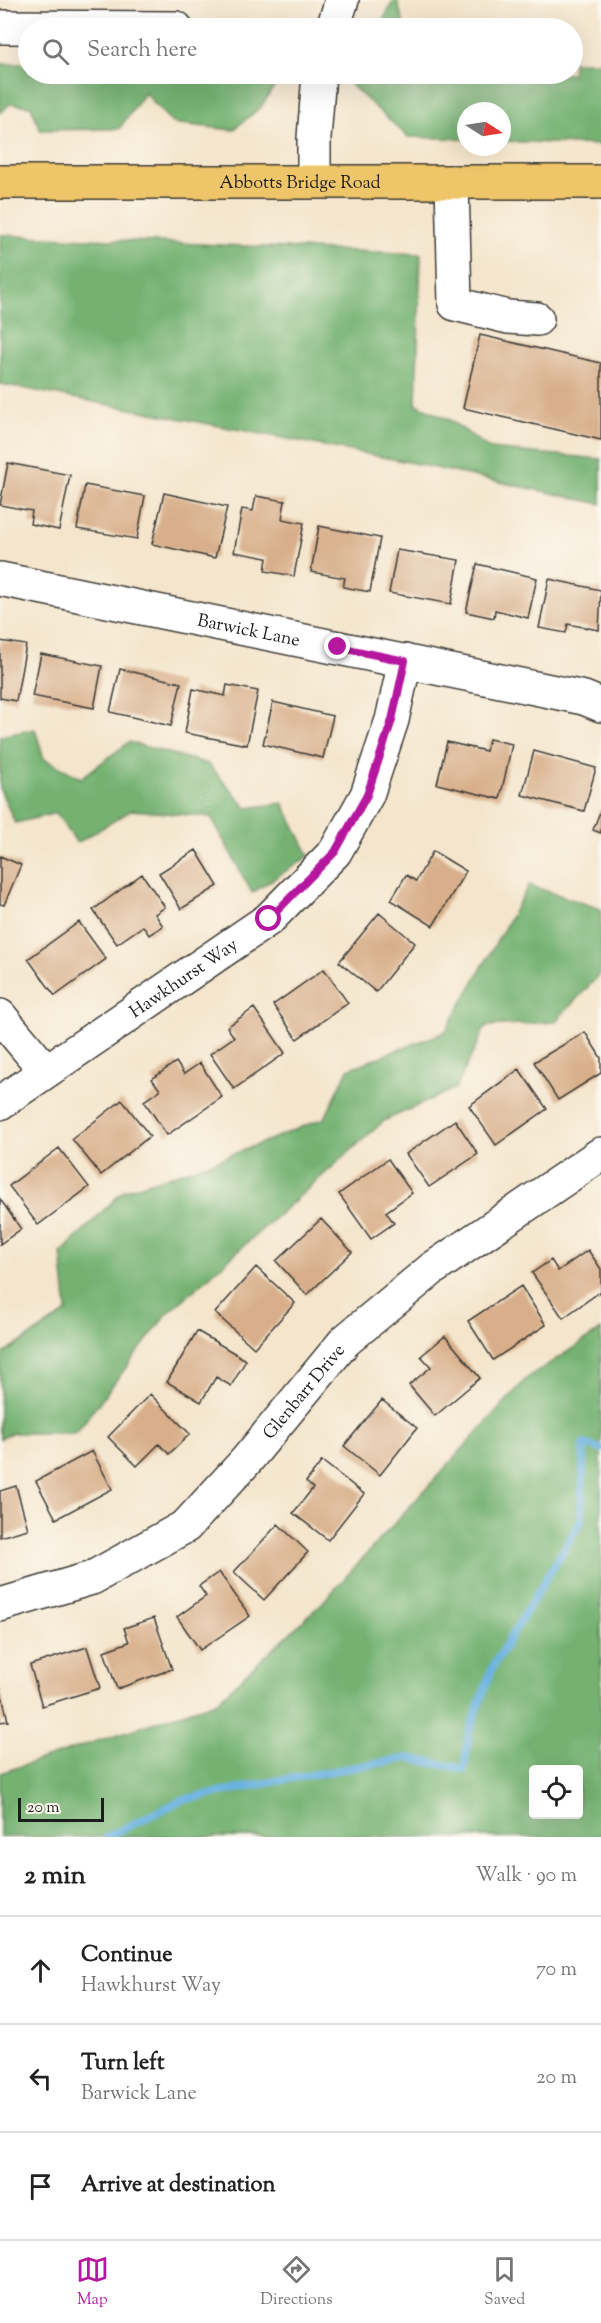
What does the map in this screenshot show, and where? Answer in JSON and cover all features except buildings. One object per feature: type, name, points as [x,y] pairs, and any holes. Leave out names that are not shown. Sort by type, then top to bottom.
[{"type":"main road","name":"Abbotts Bridge Road","points":[[0,183],[601,182]]},
{"type":"street","points":[[336,18],[342,0]]},
{"type":"street","points":[[0,27],[18,27]]},
{"type":"street","points":[[314,181],[314,138],[318,84]]},
{"type":"street","points":[[452,182],[455,304],[508,317],[537,319]]},
{"type":"street","name":"Barwick Lane","points":[[0,579],[584,698],[601,705]]},
{"type":"street","name":"Hawkhurst Way","points":[[0,1103],[269,919],[335,852],[367,795],[392,720],[405,661]]},
{"type":"street","points":[[0,1016],[46,1071]]},
{"type":"street","name":"Glenbarr Drive","points":[[0,1605],[92,1578],[186,1526],[246,1461],[345,1341],[432,1269],[601,1154]]},
{"type":"green space","points":[[394,0],[397,0],[402,18],[384,18]]},
{"type":"green space","points":[[583,62],[601,62],[601,145],[511,141],[511,102],[457,102],[457,139],[408,137],[350,84],[583,84]]},
{"type":"green space","points":[[0,64],[18,64],[18,84],[276,84],[261,107],[233,130],[172,123],[145,93],[119,129],[40,130],[31,106],[10,104],[0,113]]},
{"type":"green space","points":[[0,235],[421,254],[416,404],[450,420],[490,449],[601,459],[601,504],[413,463],[0,384]]},
{"type":"green space","points":[[35,729],[44,759],[81,778],[129,742],[208,764],[247,808],[283,803],[309,856],[252,893],[211,817],[132,810],[77,843],[56,813],[15,823],[0,789],[0,736]]},
{"type":"green space","points":[[529,885],[601,909],[601,973],[555,1022],[486,1026],[456,1088],[384,1121],[166,1315],[76,1433],[12,1433],[0,1439],[0,1356],[67,1312],[61,1253],[123,1191],[210,1163],[325,1118],[348,1069],[445,1032]]},
{"type":"green space","points":[[601,1330],[601,1837],[0,1837],[0,1773],[216,1702],[321,1604],[527,1378]]},
{"type":"waterway","points":[[107,1837],[182,1800],[287,1779],[408,1758],[464,1769],[469,1732],[493,1666],[581,1521],[584,1444],[601,1449]]},
{"type":"route","points":[[269,919],[335,852],[367,795],[392,720],[405,661],[338,647]]}]
